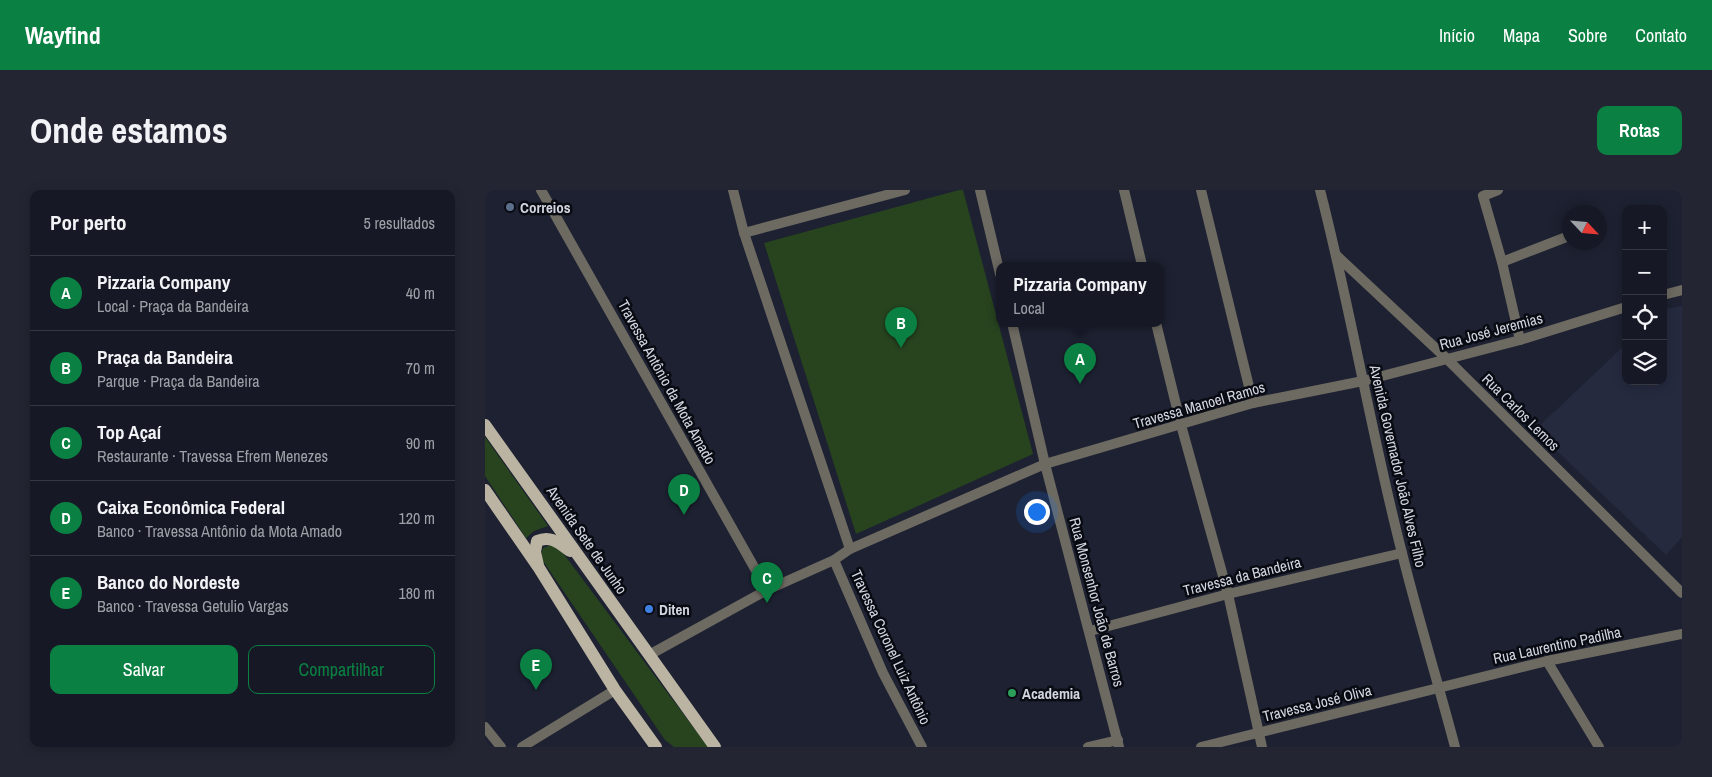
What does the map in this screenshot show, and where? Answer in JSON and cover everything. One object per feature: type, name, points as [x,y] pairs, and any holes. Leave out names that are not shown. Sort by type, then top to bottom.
[{"type":"main road","name":"Avenida Sete de Junho","points":[[485,425],[715,747]]},
{"type":"main road","points":[[485,490],[539,568],[615,690],[657,747]]},
{"type":"main road","points":[[539,568],[535,552],[537,541],[542,539],[549,538],[557,541],[580,559]]},
{"type":"street","name":"Travessa Antônio da Mota Amado","points":[[541,190],[767,590]]},
{"type":"street","points":[[733,190],[744,233],[850,549]]},
{"type":"street","points":[[744,233],[905,190]]},
{"type":"street","points":[[980,190],[997,262]]},
{"type":"street","points":[[1124,190],[1142,262]]},
{"type":"street","points":[[1201,190],[1253,403]]},
{"type":"street","name":"Avenida Governador João Alves Filho","points":[[1320,190],[1401,552],[1440,687],[1455,747]]},
{"type":"street","points":[[1499,190],[1483,196],[1502,262],[1520,340]]},
{"type":"street","points":[[1502,262],[1562,239]]},
{"type":"street","name":"Rua Carlos Lemos","points":[[1336,255],[1446,358],[1682,593]]},
{"type":"street","points":[[1667,294],[1682,290]]},
{"type":"street","name":"Rua José Jeremias","points":[[1363,381],[1520,340],[1622,308]]},
{"type":"street","name":"Rua Monsenhor João de Barros","points":[[1013,327],[1045,464],[1118,744]]},
{"type":"street","points":[[1158,327],[1181,425],[1228,594],[1262,747]]},
{"type":"street","name":"Travessa Manoel Ramos","points":[[649,655],[767,590],[834,560],[850,549],[1045,464],[1253,403],[1363,381]]},
{"type":"street","name":"Travessa da Bandeira","points":[[1090,631],[1228,594],[1401,552]]},
{"type":"street","name":"Travessa Coronel Luiz Antônio","points":[[834,560],[883,673],[922,747]]},
{"type":"street","name":"Rua Laurentino Padilha","points":[[1440,687],[1547,661],[1682,634]]},
{"type":"street","points":[[1547,661],[1599,747]]},
{"type":"street","name":"Travessa José Oliva","points":[[1201,747],[1440,687]]},
{"type":"street","points":[[522,747],[615,690]]},
{"type":"street","points":[[485,727],[501,747]]},
{"type":"street","points":[[1088,747],[1118,744]]},
{"type":"shaded area","points":[[1682,306],[1682,537],[1666,555],[1535,430],[1622,348],[1622,385],[1667,385],[1667,308]]},
{"type":"green space","points":[[963,190],[996,314],[996,327],[999,327],[1033,454],[856,534],[764,243]]},
{"type":"green space","points":[[485,437],[548,526],[534,531],[526,538],[485,476]]},
{"type":"green space","points":[[551,545],[563,553],[708,747],[674,747],[665,740],[543,561],[541,555],[543,548]]},
{"type":"place","name":"Correios","points":[[510,207]]},
{"type":"place","name":"Praça da Bandeira","points":[[901,348]]},
{"type":"place","name":"Pizzaria Company","points":[[1080,384]]},
{"type":"place","name":"Caixa Econômica Federal","points":[[684,515]]},
{"type":"place","name":"Top Açaí","points":[[767,603]]},
{"type":"place","name":"Diten","points":[[649,609]]},
{"type":"place","name":"Banco do Nordeste","points":[[536,690]]},
{"type":"place","name":"Academia","points":[[1012,693]]}]
